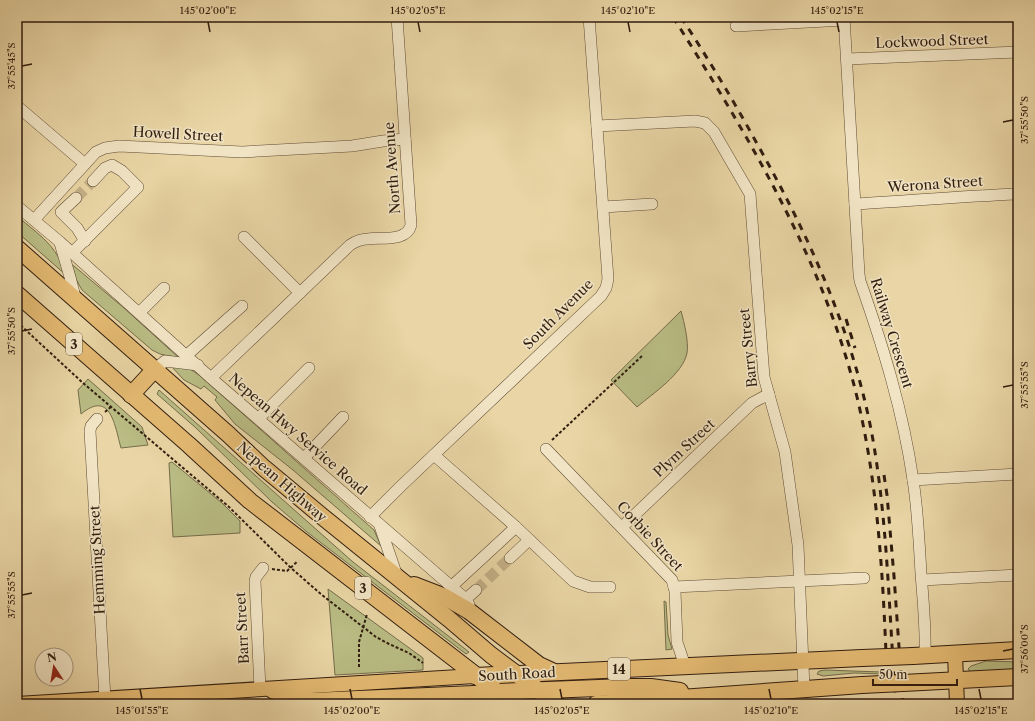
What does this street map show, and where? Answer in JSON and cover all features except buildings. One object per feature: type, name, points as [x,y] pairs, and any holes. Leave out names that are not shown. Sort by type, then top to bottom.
[{"type":"highway","name":"Nepean Highway","points":[[17,248],[270,473],[492,655],[557,704]]},
{"type":"highway","name":"3","points":[[17,294],[250,501],[513,704]]},
{"type":"highway","points":[[131,394],[154,370]]},
{"type":"highway","points":[[400,579],[467,605],[537,664],[554,672]]},
{"type":"highway","name":"South Road","points":[[475,676],[1018,650]]},
{"type":"highway","points":[[596,704],[647,702],[709,695],[862,685],[1018,677]]},
{"type":"highway","points":[[497,692],[641,687],[709,695]]},
{"type":"main road","points":[[955,654],[957,704]]},
{"type":"main road","name":"South Road","points":[[17,704],[105,702],[263,689],[475,676]]},
{"type":"main road","points":[[263,689],[304,700],[321,702],[399,701],[497,692]]},
{"type":"street","name":"North Avenue","points":[[211,378],[355,242],[404,235],[410,229],[411,225],[397,17]]},
{"type":"street","name":"South Avenue","points":[[374,520],[434,455],[604,292],[608,279],[589,17]]},
{"type":"street","points":[[736,26],[845,19]]},
{"type":"street","name":"Railway Crescent","points":[[845,19],[860,281],[876,325],[893,384],[903,423],[913,480],[926,636],[919,655]]},
{"type":"street","name":"Lockwood Street","points":[[847,59],[1018,52]]},
{"type":"street","points":[[17,106],[86,164]]},
{"type":"street","name":"Barry Street","points":[[597,126],[695,121],[705,124],[714,132],[750,194],[764,377],[785,452],[798,545],[804,689]]},
{"type":"street","name":"Howell Street","points":[[34,220],[96,152],[111,146],[242,152],[352,146],[383,148],[405,143]]},
{"type":"street","points":[[72,253],[138,187],[122,171],[112,165],[105,168],[93,181]]},
{"type":"street","name":"Werona Street","points":[[855,204],[904,202],[959,196],[1018,194]]},
{"type":"street","points":[[76,198],[61,212],[77,228],[85,241]]},
{"type":"street","points":[[603,207],[652,204]]},
{"type":"street","name":"Nepean Hwy Service Road","points":[[17,206],[60,242],[211,378],[452,586],[467,605]]},
{"type":"street","points":[[244,238],[300,293]]},
{"type":"street","points":[[60,242],[76,301]]},
{"type":"street","points":[[139,313],[164,288]]},
{"type":"street","points":[[187,356],[242,306]]},
{"type":"street","points":[[154,370],[162,362],[166,361],[199,366]]},
{"type":"street","points":[[259,418],[309,368]]},
{"type":"street","name":"Plym Street","points":[[622,527],[752,403],[769,394]]},
{"type":"street","points":[[304,458],[343,417]]},
{"type":"street","name":"Hemming Street","points":[[97,419],[91,426],[90,431],[105,702]]},
{"type":"street","name":"Corbie Street","points":[[546,449],[672,580],[674,587],[677,642],[685,666]]},
{"type":"street","points":[[434,455],[516,527],[573,581],[590,587],[610,587]]},
{"type":"street","points":[[913,480],[1018,474]]},
{"type":"street","name":"Nepean Hwy Service Road","points":[[374,520],[400,579]]},
{"type":"street","points":[[452,586],[516,527]]},
{"type":"street","points":[[510,558],[529,540]]},
{"type":"street","name":"Barr Street","points":[[263,568],[256,577],[255,581],[263,689]]},
{"type":"street","points":[[922,580],[1018,575]]},
{"type":"street","points":[[674,587],[864,578]]},
{"type":"street","points":[[467,605],[476,590]]},
{"type":"path","points":[[17,322],[83,383],[228,506],[291,568],[326,598],[386,643],[409,653],[423,662]]},
{"type":"path","points":[[546,449],[553,439],[642,356]]},
{"type":"path","points":[[263,568],[287,572],[298,561]]},
{"type":"path","points":[[359,667],[359,644],[366,614]]},
{"type":"green space","points":[[17,216],[40,235],[52,248],[62,264],[66,275],[17,232]]},
{"type":"green space","points":[[72,265],[124,308],[179,358],[160,354],[152,350],[82,290],[76,279]]},
{"type":"green space","points":[[681,311],[685,326],[687,344],[687,353],[684,361],[680,368],[666,383],[637,407],[611,380]]},
{"type":"green space","points":[[171,366],[190,369],[199,375],[374,530],[381,546],[293,470],[235,424],[215,400],[217,397],[204,386],[201,389],[184,380]]},
{"type":"green space","points":[[88,379],[142,427],[148,445],[121,448],[114,421],[105,408],[99,406],[91,407],[81,414],[78,390]]},
{"type":"green space","points":[[159,390],[353,562],[469,652],[466,654],[307,532],[272,502],[196,428],[157,394]]},
{"type":"green space","points":[[172,462],[222,503],[240,521],[240,533],[173,537],[169,463]]},
{"type":"green space","points":[[328,589],[423,658],[423,670],[335,675]]},
{"type":"green space","points":[[664,601],[666,602],[668,635],[672,649],[666,650]]},
{"type":"green space","points":[[986,661],[1018,662],[1018,669],[970,672],[968,669],[971,666]]},
{"type":"green space","points":[[819,671],[881,672],[882,674],[854,673],[823,676],[817,674]]},
{"type":"tunnel","points":[[76,198],[93,181]]},
{"type":"tunnel","points":[[476,590],[510,558]]},
{"type":"railway","points":[[673,17],[701,61],[755,153],[780,200],[804,248],[825,297],[843,346],[857,397],[865,435],[876,511],[883,588],[888,704]]},
{"type":"railway","points":[[681,17],[710,62],[775,175],[811,248],[827,285],[854,361],[865,400],[878,473],[885,539],[896,704]]},
{"type":"railway","points":[[846,319],[855,348]]},
{"type":"railway","points":[[884,475],[894,576],[903,704]]}]
